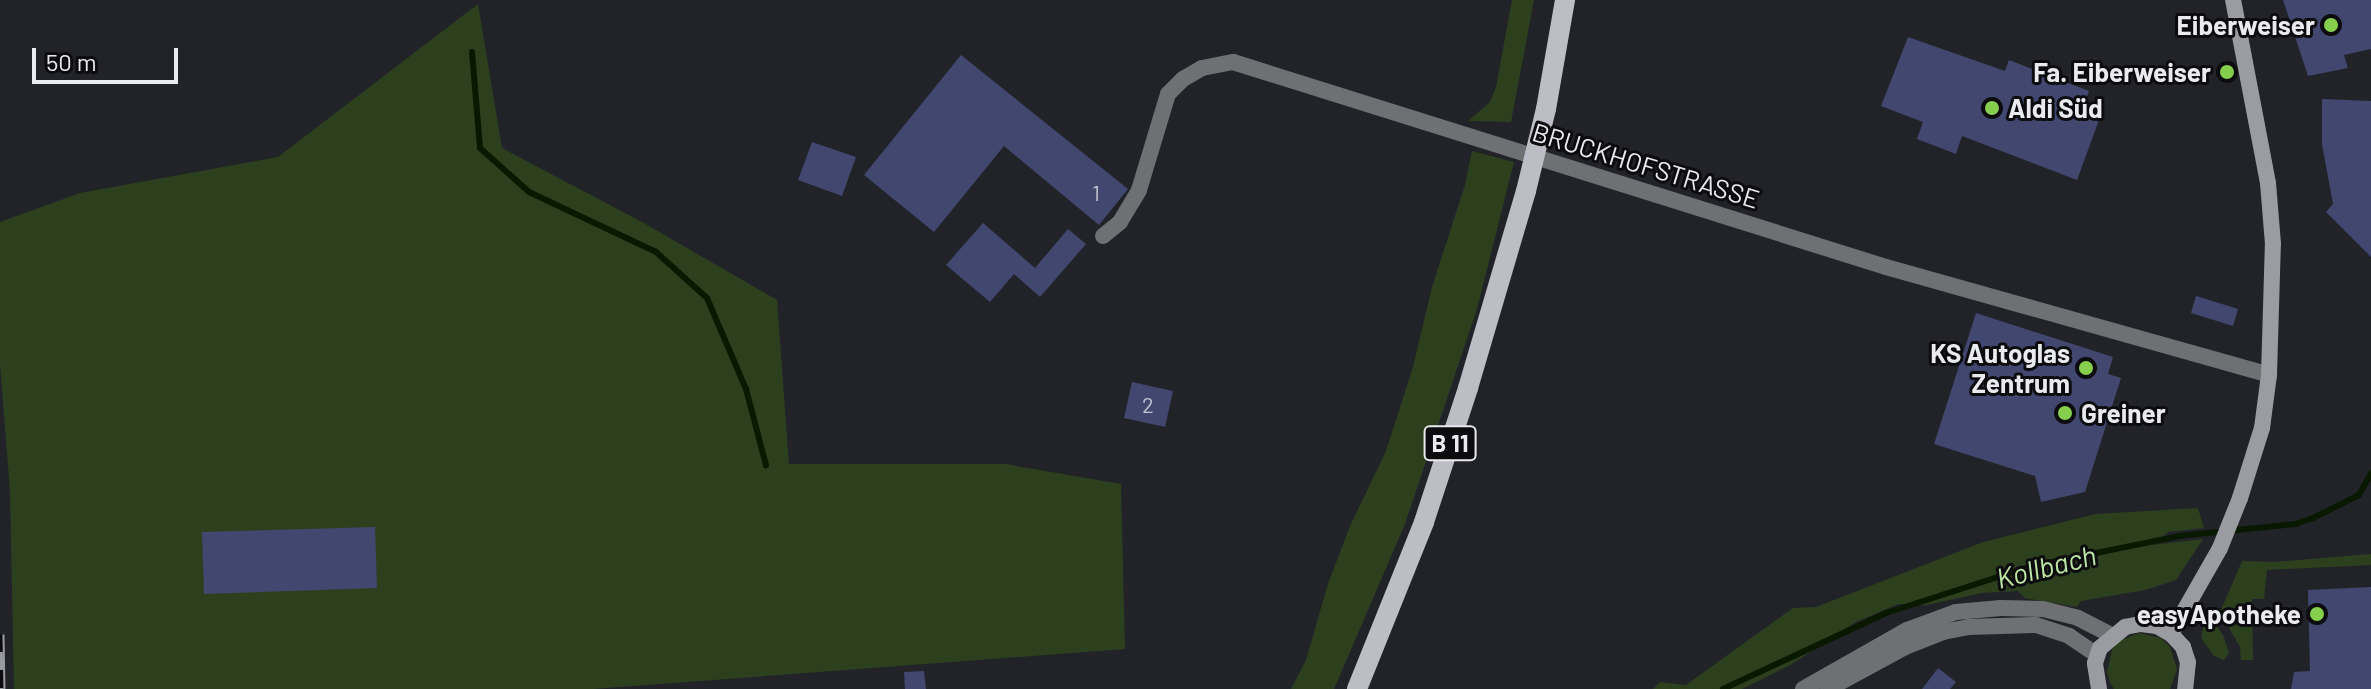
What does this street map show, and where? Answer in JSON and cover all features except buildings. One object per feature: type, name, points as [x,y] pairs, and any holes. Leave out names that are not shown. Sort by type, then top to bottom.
[{"type":"main road","name":"B 11","points":[[1357,689],[1424,522],[1468,388],[1526,191],[1546,109],[1565,0]]},
{"type":"main road","points":[[2171,634],[2220,548],[2235,512],[2262,428],[2269,375],[2273,244],[2268,183],[2233,0]]},
{"type":"main road","points":[[2099,689],[2095,680],[2097,655],[2111,635],[2141,624],[2157,626],[2171,634],[2183,647],[2188,662],[2185,689]]},
{"type":"street","name":"BRUCKHOFSTRASSE","points":[[1103,236],[1120,222],[1139,190],[1168,94],[1183,79],[1202,68],[1233,62],[1886,267],[2269,375]]},
{"type":"street","points":[[1803,689],[1907,630],[1956,612],[2001,608],[2043,609],[2078,618],[2111,635]]},
{"type":"street","points":[[1828,689],[1905,647],[1968,627],[2036,625],[2069,636],[2097,655]]},
{"type":"green space","points":[[1512,0],[1534,0],[1511,122],[1468,121],[1490,102],[1496,87]]},
{"type":"green space","points":[[478,4],[502,148],[642,222],[777,300],[789,464],[1005,464],[1121,484],[1125,649],[593,689],[14,689],[10,491],[0,364],[0,222],[80,193],[278,157]]},
{"type":"green space","points":[[1472,151],[1514,162],[1477,309],[1405,524],[1334,689],[1291,689],[1306,660],[1328,584],[1350,526],[1386,451],[1413,367],[1432,287],[1465,185]]},
{"type":"green space","points":[[2198,508],[2204,528],[2168,532],[2152,545],[2203,539],[2176,580],[2145,590],[2081,601],[2077,607],[2025,598],[2018,591],[1982,593],[1927,605],[1898,604],[1856,622],[1792,664],[1742,689],[1653,689],[1660,682],[1686,685],[1793,608],[1816,607],[1983,542],[2095,514]]},
{"type":"green space","points":[[2371,554],[2371,565],[2267,570],[2264,599],[2252,599],[2253,660],[2241,660],[2240,647],[2220,612],[2242,561],[2273,562]]},
{"type":"green space","points":[[2205,618],[2213,620],[2224,637],[2229,653],[2224,660],[2214,656],[2201,638]]},
{"type":"green space","points":[[2139,633],[2161,638],[2170,647],[2177,669],[2170,689],[2114,689],[2110,682],[2107,672],[2112,650],[2119,641]]},
{"type":"waterway","points":[[472,52],[480,148],[529,192],[656,252],[707,298],[746,389],[766,465]]},
{"type":"waterway","name":"Kollbach","points":[[1723,689],[1886,613],[2032,566],[2179,536],[2295,524],[2359,495],[2371,473]]},
{"type":"railway","points":[[0,634],[1,689]]},
{"type":"place","name":"Eiberweiser","points":[[2331,25]]},
{"type":"place","name":"Fa. Eiberweiser","points":[[2227,72]]},
{"type":"place","name":"Aldi Süd","points":[[1992,108]]},
{"type":"place","name":"KS Autoglas Zentrum","points":[[2086,368]]},
{"type":"place","name":"Greiner","points":[[2065,413]]},
{"type":"place","name":"easyApotheke","points":[[2317,614]]}]
